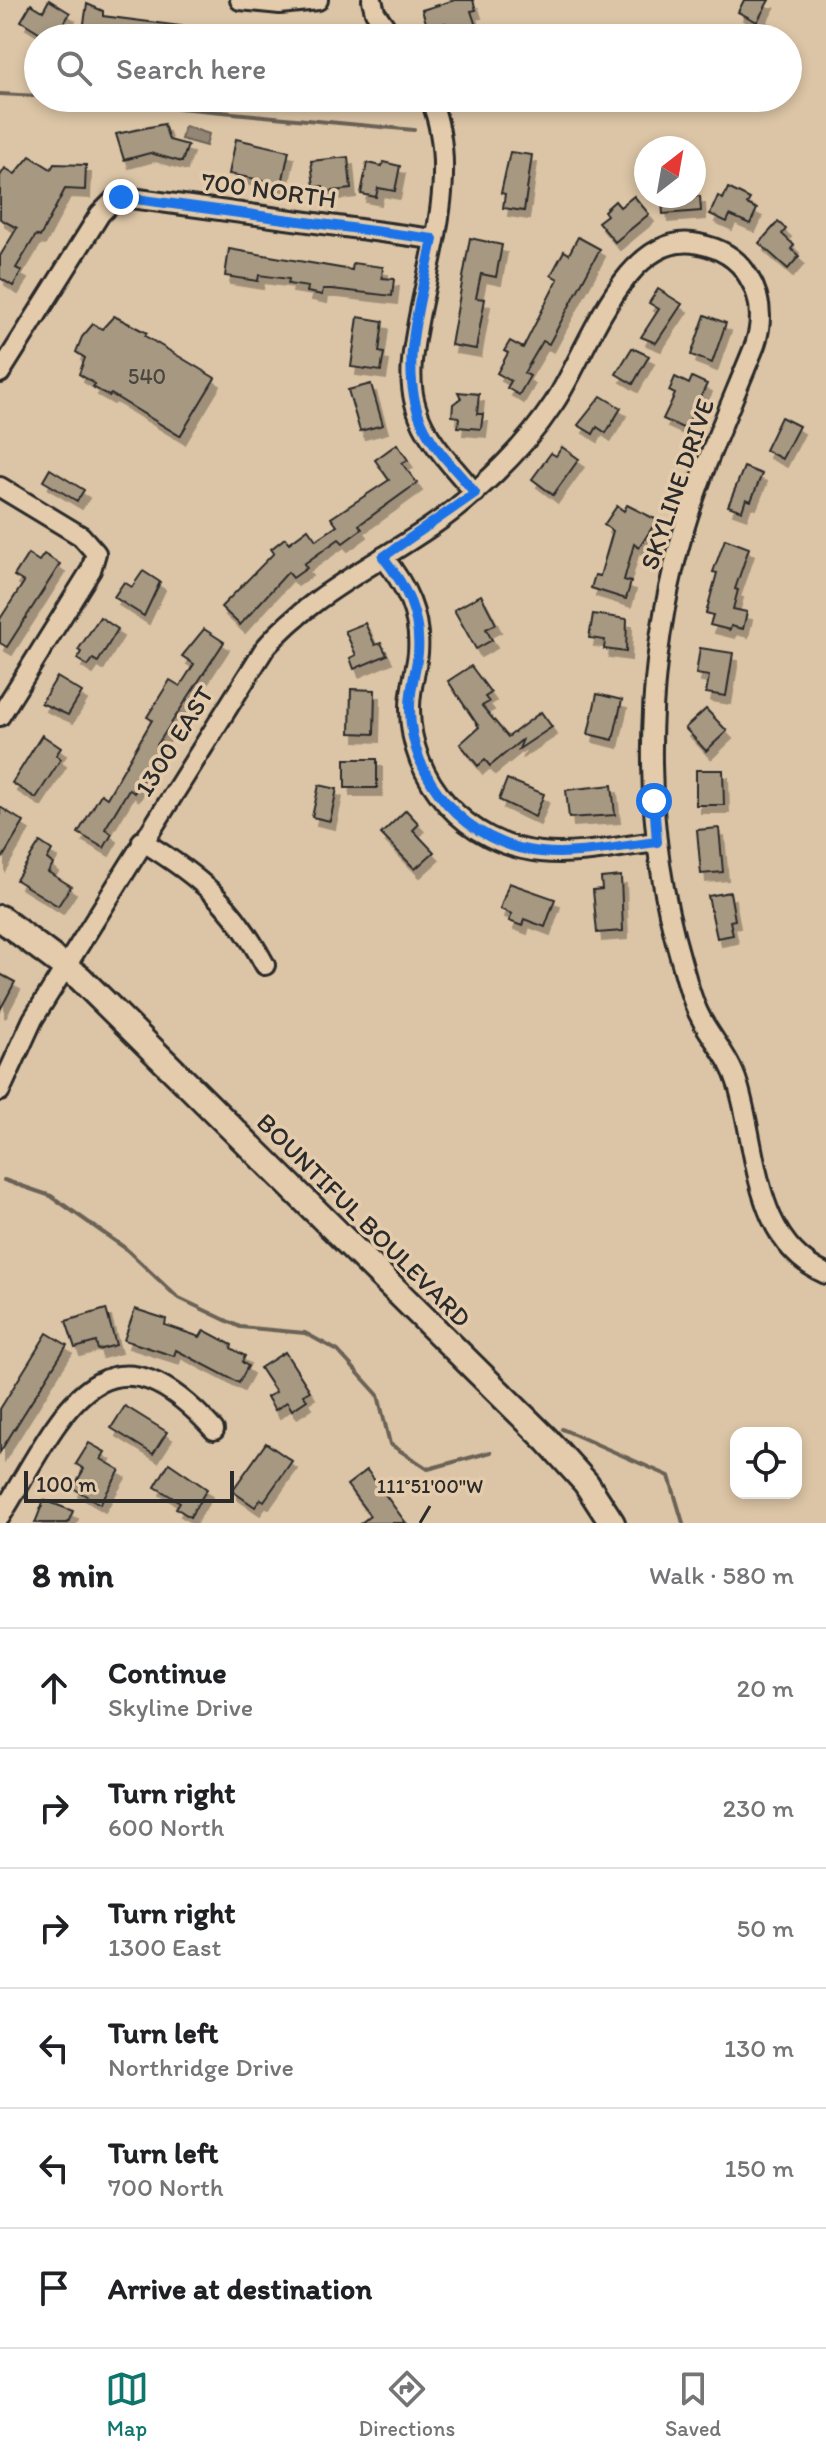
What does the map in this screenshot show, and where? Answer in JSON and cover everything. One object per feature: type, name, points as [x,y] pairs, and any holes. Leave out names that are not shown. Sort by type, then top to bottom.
[{"type":"main road","name":"BOUNTIFUL BOULEVARD","points":[[0,918],[65,966],[547,1440],[586,1483],[612,1523]]},
{"type":"street","points":[[240,0],[280,4],[318,0]]},
{"type":"street","points":[[372,0],[375,12],[383,24]]},
{"type":"street","points":[[436,112],[441,126],[445,161],[414,347],[412,393],[425,429],[475,493]]},
{"type":"street","name":"700 NORTH","points":[[0,373],[103,210],[115,199],[126,197],[433,239]]},
{"type":"street","name":"SKYLINE DRIVE","points":[[475,493],[520,448],[554,404],[638,262],[662,247],[692,242],[722,251],[744,269],[760,307],[759,333],[684,531],[661,632],[652,731],[657,842],[680,958],[695,1005],[734,1071],[768,1209],[789,1248],[799,1259],[826,1274]]},
{"type":"street","points":[[0,487],[81,536],[96,553],[91,570],[0,716]]},
{"type":"street","name":"1300 EAST","points":[[0,1091],[33,1019],[265,648],[289,621],[475,493]]},
{"type":"street","points":[[383,557],[406,589],[417,621],[418,655],[410,704],[412,736],[423,768],[443,801],[488,837],[525,850],[561,853],[657,842]]},
{"type":"street","points":[[142,841],[189,871],[221,898],[265,965]]},
{"type":"street","points":[[0,1517],[73,1400],[100,1381],[125,1376],[149,1381],[194,1410],[214,1430]]},
{"type":"shaded area","points":[[185,126],[209,134],[206,146],[181,139]]},
{"type":"building","points":[[49,0],[70,13],[64,24],[26,24],[21,21],[31,4],[43,11]]},
{"type":"building","points":[[455,0],[473,0],[476,10],[471,11],[475,24],[426,24],[422,10]]},
{"type":"building","points":[[744,0],[769,0],[757,22],[738,12]]},
{"type":"building","points":[[87,4],[103,11],[103,16],[166,24],[84,24]]},
{"type":"building","points":[[164,124],[169,140],[188,145],[182,162],[150,153],[124,160],[116,134]]},
{"type":"building","points":[[236,139],[289,151],[282,184],[229,174]]},
{"type":"building","points":[[510,152],[532,155],[524,211],[503,208],[505,194],[501,193]]},
{"type":"building","points":[[30,156],[51,169],[54,164],[86,165],[85,190],[65,189],[40,237],[36,235],[16,268],[22,271],[13,286],[0,278],[0,256],[17,228],[0,219],[0,176],[5,168],[15,174]]},
{"type":"building","points":[[348,157],[351,189],[324,192],[323,186],[314,187],[311,161]]},
{"type":"building","points":[[383,162],[400,166],[395,191],[378,188],[376,197],[361,194],[367,163],[382,166]]},
{"type":"building","points":[[728,188],[750,199],[747,204],[757,209],[750,224],[730,215],[727,222],[710,214],[718,196],[723,199]]},
{"type":"building","points":[[634,196],[634,208],[644,208],[649,214],[615,242],[598,222],[607,215],[604,211],[615,201],[620,207]]},
{"type":"building","points":[[663,208],[701,208],[701,211],[663,214]]},
{"type":"building","points":[[778,222],[786,229],[782,234],[794,245],[791,249],[799,256],[788,269],[759,243]]},
{"type":"building","points":[[578,237],[600,249],[549,344],[543,341],[524,373],[530,376],[519,395],[507,388],[511,381],[497,373],[508,353],[504,351],[510,341],[523,348],[558,279],[551,275],[564,251],[569,254]]},
{"type":"building","points":[[470,238],[502,245],[496,277],[481,274],[476,298],[485,299],[476,349],[451,345]]},
{"type":"building","points":[[229,249],[352,270],[353,263],[383,267],[382,278],[394,279],[392,296],[332,289],[323,289],[322,295],[307,292],[308,287],[288,284],[289,279],[259,275],[258,281],[225,276]]},
{"type":"building","points":[[658,289],[682,304],[656,343],[641,337],[659,309],[649,303]]},
{"type":"building","points":[[705,315],[726,323],[712,363],[691,355]]},
{"type":"building","points":[[114,316],[147,333],[145,336],[215,378],[180,436],[111,394],[109,396],[93,387],[95,384],[79,374],[85,358],[76,352],[82,337],[93,324],[102,329]]},
{"type":"building","points":[[358,317],[383,321],[379,352],[384,353],[381,371],[351,367]]},
{"type":"building","points":[[632,348],[649,356],[633,384],[616,374]]},
{"type":"building","points":[[675,377],[689,384],[692,377],[707,384],[685,429],[663,419],[675,394],[669,391]]},
{"type":"building","points":[[371,384],[383,425],[360,431],[348,390]]},
{"type":"building","points":[[458,392],[479,394],[477,414],[483,414],[481,429],[458,427],[459,417],[452,416],[453,404],[461,398]]},
{"type":"building","points":[[601,396],[621,408],[606,433],[597,427],[593,434],[578,425]]},
{"type":"building","points":[[781,417],[799,426],[782,459],[765,450]]},
{"type":"building","points":[[397,444],[408,460],[402,463],[417,483],[359,525],[362,529],[343,543],[339,539],[304,564],[307,568],[293,578],[288,572],[240,625],[221,607],[274,553],[271,549],[285,538],[289,543],[308,529],[316,540],[337,526],[331,518],[389,480],[375,460]]},
{"type":"building","points":[[562,447],[579,459],[553,495],[532,479],[551,453],[556,456]]},
{"type":"building","points":[[744,467],[762,474],[751,501],[746,499],[742,511],[728,506]]},
{"type":"building","points":[[50,469],[84,490],[77,501],[43,481]]},
{"type":"building","points":[[627,505],[657,520],[639,548],[634,544],[624,580],[631,582],[626,599],[591,588],[595,575],[600,576],[613,531],[604,525],[617,506],[624,511]]},
{"type":"building","points":[[725,539],[749,548],[735,589],[738,590],[733,609],[747,612],[743,629],[731,626],[730,630],[710,625],[713,615],[706,613],[717,573],[713,572]]},
{"type":"building","points":[[28,554],[39,561],[44,554],[60,564],[7,647],[0,643],[0,619],[24,582],[14,576]]},
{"type":"building","points":[[143,571],[160,582],[144,616],[114,597],[124,582],[132,587]]},
{"type":"building","points":[[481,595],[496,624],[486,629],[492,640],[476,649],[454,610]]},
{"type":"building","points":[[593,614],[627,619],[626,652],[604,649],[605,640],[589,638]]},
{"type":"building","points":[[100,617],[118,629],[98,662],[93,659],[88,666],[77,659],[81,652],[78,650]]},
{"type":"building","points":[[365,623],[375,645],[381,643],[387,655],[354,669],[350,658],[356,655],[345,631]]},
{"type":"building","points":[[204,629],[224,642],[157,745],[161,747],[134,793],[129,789],[105,829],[112,834],[104,848],[78,833],[101,794],[107,798],[152,720],[147,717],[170,680],[180,686],[194,664],[182,656]]},
{"type":"building","points":[[700,648],[733,653],[726,696],[706,693],[709,676],[696,674]]},
{"type":"building","points":[[471,666],[491,693],[485,697],[489,702],[482,706],[508,737],[541,712],[552,727],[519,749],[523,739],[490,766],[485,760],[478,766],[460,744],[479,727],[448,681]]},
{"type":"building","points":[[57,677],[82,692],[68,715],[41,703]]},
{"type":"building","points":[[351,689],[375,690],[374,734],[350,733]]},
{"type":"building","points":[[597,694],[622,700],[613,740],[588,734]]},
{"type":"building","points":[[706,709],[727,731],[706,751],[685,728]]},
{"type":"building","points":[[42,735],[61,748],[56,755],[61,759],[36,798],[12,783]]},
{"type":"building","points":[[345,759],[377,759],[377,788],[345,788]]},
{"type":"building","points":[[696,770],[723,770],[724,805],[696,805]]},
{"type":"building","points":[[507,779],[544,794],[535,817],[499,800]]},
{"type":"building","points":[[319,785],[337,789],[330,821],[312,817]]},
{"type":"building","points":[[612,785],[615,815],[569,818],[566,790]]},
{"type":"building","points":[[0,807],[24,822],[0,862]]},
{"type":"building","points":[[406,810],[419,824],[413,830],[434,852],[415,869],[381,834]]},
{"type":"building","points":[[719,828],[723,872],[701,874],[697,830]]},
{"type":"building","points":[[40,842],[52,850],[47,859],[53,864],[48,872],[71,886],[58,906],[16,880]]},
{"type":"building","points":[[621,876],[623,931],[597,933],[593,890],[602,889],[601,878]]},
{"type":"building","points":[[509,883],[555,899],[545,927],[524,919],[522,926],[509,921],[512,914],[500,909]]},
{"type":"building","points":[[730,892],[735,920],[730,921],[733,935],[717,938],[708,896]]},
{"type":"building","points":[[0,974],[15,982],[0,1010]]},
{"type":"building","points":[[106,1309],[116,1345],[98,1350],[96,1342],[75,1348],[66,1321]]},
{"type":"building","points":[[135,1309],[166,1319],[165,1325],[200,1337],[204,1330],[232,1345],[231,1348],[245,1356],[242,1362],[248,1366],[239,1383],[176,1350],[174,1356],[124,1340]]},
{"type":"building","points":[[47,1333],[67,1345],[0,1452],[0,1409]]},
{"type":"building","points":[[285,1352],[310,1391],[303,1395],[307,1400],[292,1410],[287,1402],[275,1410],[267,1397],[276,1392],[260,1368]]},
{"type":"building","points":[[125,1406],[167,1432],[153,1454],[111,1428]]},
{"type":"building","points":[[89,1443],[105,1452],[101,1459],[120,1470],[100,1504],[73,1488],[84,1469],[76,1464]]},
{"type":"building","points":[[266,1443],[292,1461],[264,1501],[261,1499],[255,1507],[232,1491]]},
{"type":"building","points":[[169,1463],[207,1489],[190,1517],[176,1508],[180,1502],[155,1487]]},
{"type":"building","points":[[367,1470],[406,1523],[361,1523],[370,1516],[347,1485]]},
{"type":"building","points":[[44,1500],[73,1511],[68,1523],[35,1523]]},
{"type":"waterway","points":[[0,94],[24,95]]},
{"type":"waterway","points":[[221,112],[414,130]]},
{"type":"waterway","points":[[4,1180],[51,1196],[125,1248],[177,1297],[240,1327],[305,1333],[338,1351],[378,1395],[390,1444],[428,1469],[491,1452]]},
{"type":"waterway","points":[[562,1429],[669,1476],[683,1523]]},
{"type":"route","points":[[121,197],[433,239],[414,347],[412,393],[425,429],[475,493],[383,557],[406,589],[417,621],[418,655],[410,704],[416,751],[432,785],[457,815],[488,837],[525,850],[561,853],[657,842],[654,801]]}]
